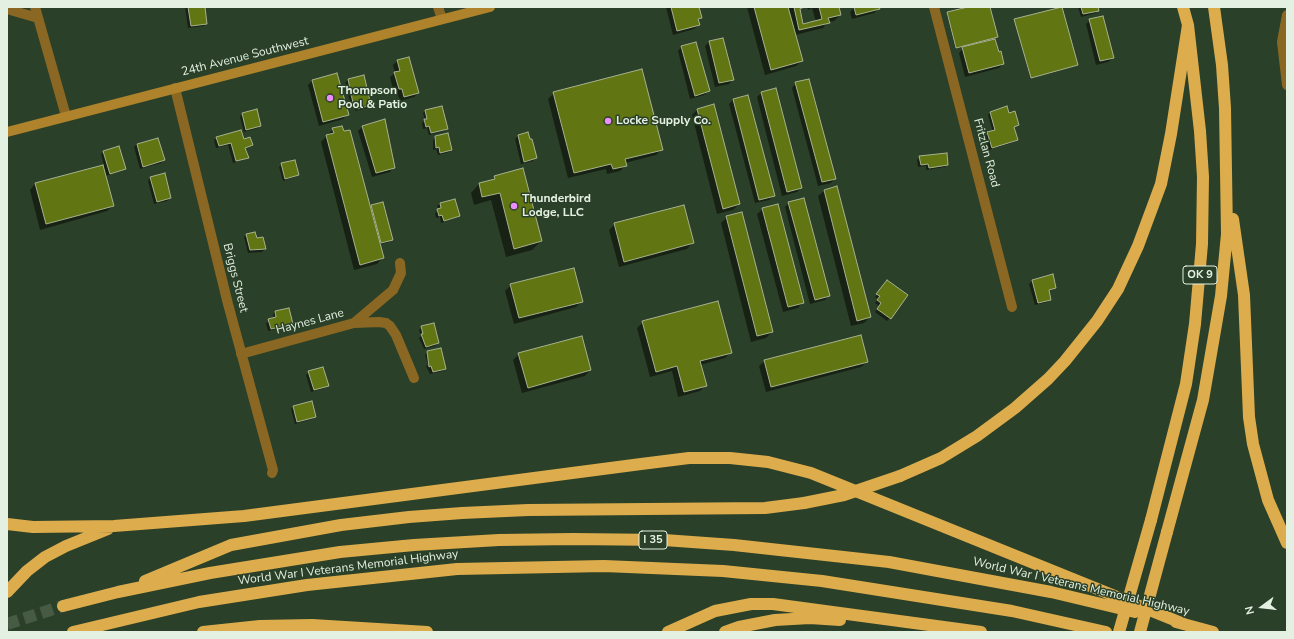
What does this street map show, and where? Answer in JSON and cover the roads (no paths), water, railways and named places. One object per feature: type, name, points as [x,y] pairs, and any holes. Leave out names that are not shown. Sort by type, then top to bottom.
[{"type":"highway","name":"OK 9","points":[[1119,632],[1151,520],[1186,384],[1195,324],[1202,244],[1203,178],[1200,131],[1188,25],[1183,7]]},
{"type":"highway","points":[[1140,632],[1203,400],[1221,296],[1227,234],[1227,186],[1222,64],[1214,7]]},
{"type":"highway","points":[[118,592],[231,545],[341,525],[410,517],[528,510],[765,508],[804,503],[844,495],[900,476],[941,458],[977,436],[1015,408],[1048,380],[1066,361],[1098,321],[1118,288],[1138,246],[1162,184],[1188,25]]},
{"type":"highway","points":[[1227,186],[1244,295],[1249,417],[1253,444],[1268,500],[1287,543]]},
{"type":"highway","points":[[7,524],[33,527],[114,526],[244,516],[689,458],[737,459],[768,462],[811,473],[1184,624]]},
{"type":"highway","points":[[7,592],[27,571],[45,557],[66,546],[114,526]]},
{"type":"highway","name":"World War I Veterans Memorial Highway","points":[[63,606],[118,592],[277,561],[414,545],[536,539],[664,540],[742,545],[889,562],[1051,592],[1213,632]]},
{"type":"highway","name":"World War I Veterans Memorial Highway","points":[[73,632],[198,602],[307,585],[457,569],[589,566],[723,571],[822,581],[1012,611],[1106,632]]},
{"type":"highway","points":[[668,632],[696,618],[733,607],[773,604],[981,632]]},
{"type":"highway","points":[[725,632],[739,626],[775,620],[810,618],[932,625]]},
{"type":"highway","points":[[203,632],[260,626],[312,625],[428,632]]},
{"type":"main road","name":"24th Avenue Southwest","points":[[7,132],[490,7]]},
{"type":"street","points":[[35,7],[66,116]]},
{"type":"street","points":[[438,7],[442,19]]},
{"type":"street","name":"Fritzlan Road","points":[[934,7],[1012,306]]},
{"type":"street","points":[[7,9],[38,18]]},
{"type":"street","points":[[1287,15],[1282,42],[1287,85]]},
{"type":"street","name":"Briggs Street","points":[[175,88],[241,354],[273,470],[272,473]]},
{"type":"street","name":"Haynes Lane","points":[[241,354],[354,323],[393,290],[401,273],[400,263]]},
{"type":"street","points":[[354,323],[379,322],[386,323],[390,326],[396,335],[414,378]]},
{"type":"tunnel","points":[[7,624],[63,606]]},
{"type":"place","name":"Thompson Pool & Patio","points":[[330,98]]},
{"type":"place","name":"Locke Supply Co.","points":[[608,121]]},
{"type":"place","name":"Thunderbird Lodge, LLC","points":[[514,206]]}]
